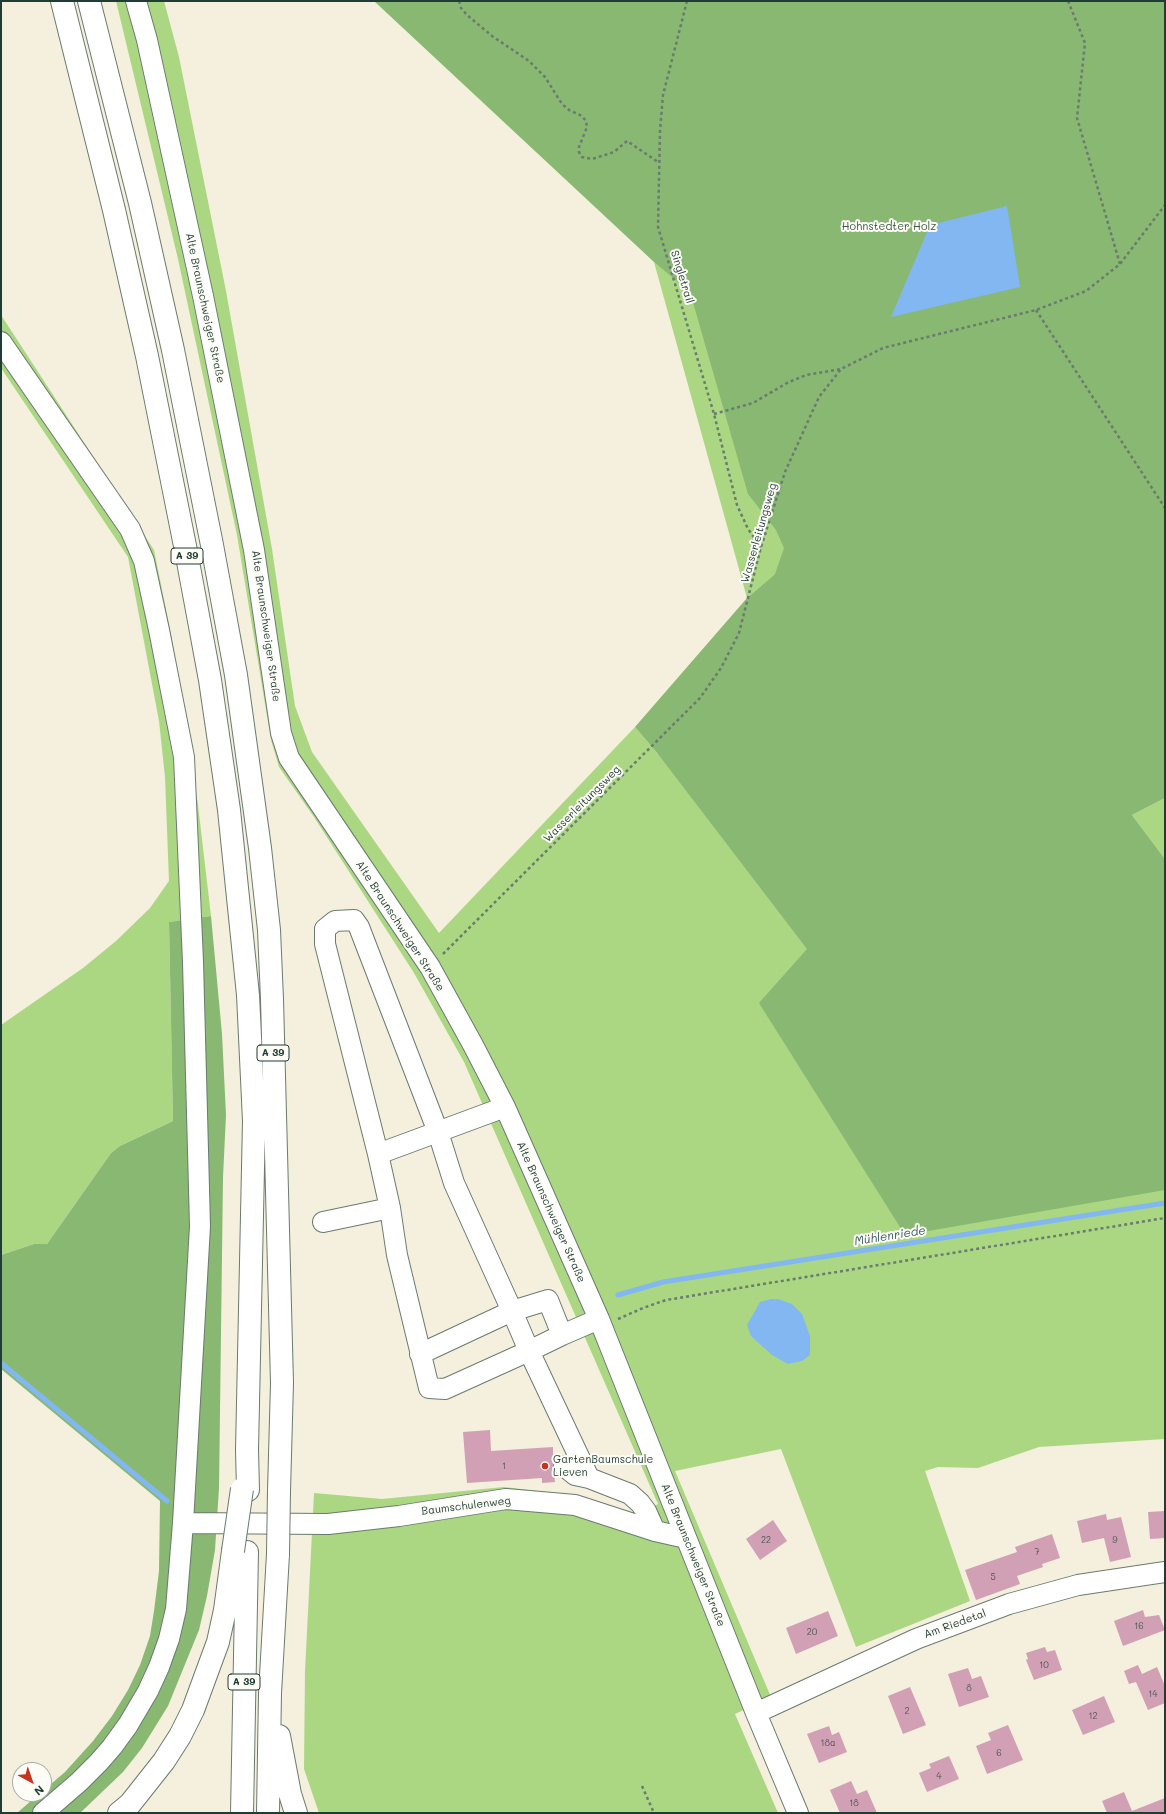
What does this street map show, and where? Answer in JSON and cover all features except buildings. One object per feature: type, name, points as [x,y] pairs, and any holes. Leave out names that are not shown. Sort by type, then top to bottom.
[{"type":"highway","name":"A 39","points":[[62,1],[114,210],[147,356],[186,551],[210,680],[229,810],[248,995],[254,1121],[247,1450],[240,1551],[242,1813]]},
{"type":"highway","name":"A 39","points":[[89,1],[142,211],[173,350],[236,675],[260,848],[268,930],[272,999],[282,1383],[278,1554],[270,1693],[268,1813]]},
{"type":"highway","points":[[119,1813],[130,1804],[164,1761],[180,1736],[193,1710],[218,1642],[240,1551]]},
{"type":"highway","points":[[270,1693],[290,1794],[296,1813]]},
{"type":"street","name":"Alte Braunschweiger Straße","points":[[136,1],[203,296],[254,550],[284,747],[289,758],[430,967],[505,1107],[601,1324],[756,1713],[798,1813]]},
{"type":"street","points":[[1,342],[130,528],[144,561],[184,757],[193,962],[200,1226],[183,1523],[176,1609],[169,1638],[148,1691],[112,1747],[79,1782],[43,1813]]},
{"type":"street","points":[[589,1478],[529,1351],[454,1183],[438,1132],[359,927],[354,920],[334,921],[325,929],[325,944],[378,1154],[390,1208],[397,1255],[429,1388],[445,1389],[529,1351],[562,1335],[601,1324]]},
{"type":"street","points":[[378,1154],[505,1107]]},
{"type":"street","points":[[323,1222],[390,1208]]},
{"type":"street","points":[[420,1354],[512,1311],[548,1300],[562,1335]]},
{"type":"street","points":[[564,1466],[574,1475],[589,1478],[630,1494],[646,1511],[655,1531]]},
{"type":"street","name":"Baumschulenweg","points":[[183,1523],[328,1524],[391,1517],[506,1499],[575,1505],[655,1531],[686,1538]]},
{"type":"street","name":"Am Riedetal","points":[[756,1713],[916,1639],[1010,1604],[1078,1585],[1165,1572]]},
{"type":"path","points":[[459,1],[461,8],[492,36],[529,61],[545,77],[562,104],[586,120],[587,127],[579,147],[579,152],[582,156],[592,159],[606,155],[614,152],[627,141],[658,162]]},
{"type":"path","name":"Singletrail","points":[[687,1],[663,95],[658,162],[658,227],[714,414],[737,506],[748,530],[761,547]]},
{"type":"path","points":[[1068,1],[1085,43],[1077,118],[1120,264]]},
{"type":"path","name":"Wasserleitungsweg","points":[[430,967],[700,698],[721,668],[740,633],[761,547],[785,472],[819,397],[841,369],[883,348],[1036,310],[1086,290],[1120,264],[1165,205]]},
{"type":"path","points":[[1036,310],[1165,508]]},
{"type":"path","points":[[714,414],[753,403],[787,383],[806,375],[841,369]]},
{"type":"path","points":[[601,1324],[666,1300],[1165,1218]]},
{"type":"path","points":[[642,1786],[654,1813]]},
{"type":"green space","points":[[116,1],[164,1],[179,57],[226,291],[272,549],[295,706],[312,752],[439,933],[635,727],[658,754],[775,574],[747,598],[654,262],[667,272],[1165,1],[1107,796],[1165,887],[1165,1439],[1039,1447],[978,1468],[938,1467],[925,1471],[970,1601],[856,1647],[781,1449],[675,1471],[771,1697],[735,1714],[778,1813],[319,1813],[304,1769],[305,1671],[314,1493],[382,1499],[504,1487],[573,1495],[638,1514],[658,1504],[464,1062],[414,973],[314,817],[279,767],[271,740],[237,535],[178,259]]},
{"type":"green space","name":"Hohnstedter Holz","points":[[374,1],[1165,1],[1165,798],[1132,815],[1165,859],[1165,1190],[905,1235],[759,1003],[807,949],[658,754],[635,727],[747,598],[775,574],[784,548],[776,530],[748,494],[690,292],[654,262]]},
{"type":"green space","points":[[1,315],[154,550],[172,639],[198,805],[211,916],[169,922],[173,1121],[120,1146],[111,1153],[47,1244],[34,1244],[1,1255],[1,1025],[83,968],[116,941],[150,908],[169,881],[165,777],[159,721],[128,557],[1,368]]},
{"type":"green space","points":[[1165,798],[1165,859],[1132,815]]},
{"type":"green space","points":[[211,916],[222,1034],[226,1115],[223,1177],[219,1488],[215,1550],[199,1630],[168,1706],[142,1748],[123,1772],[80,1813],[17,1813],[30,1802],[52,1802],[52,1783],[65,1772],[93,1741],[112,1716],[128,1690],[140,1665],[150,1636],[159,1571],[160,1501],[1,1369],[1,1255],[34,1244],[47,1244],[111,1153],[120,1146],[173,1121],[169,922]]},
{"type":"water","points":[[1007,206],[1020,287],[891,317],[930,225]]},
{"type":"water","points":[[778,1299],[792,1304],[802,1314],[810,1336],[810,1355],[802,1361],[788,1364],[772,1355],[751,1336],[747,1325],[760,1302]]},
{"type":"waterway","name":"Mühlenriede","points":[[618,1295],[663,1282],[1165,1203]]},
{"type":"waterway","points":[[1,1363],[167,1501]]},
{"type":"place","name":"GartenBaumschule Lieven","points":[[545,1466]]}]
